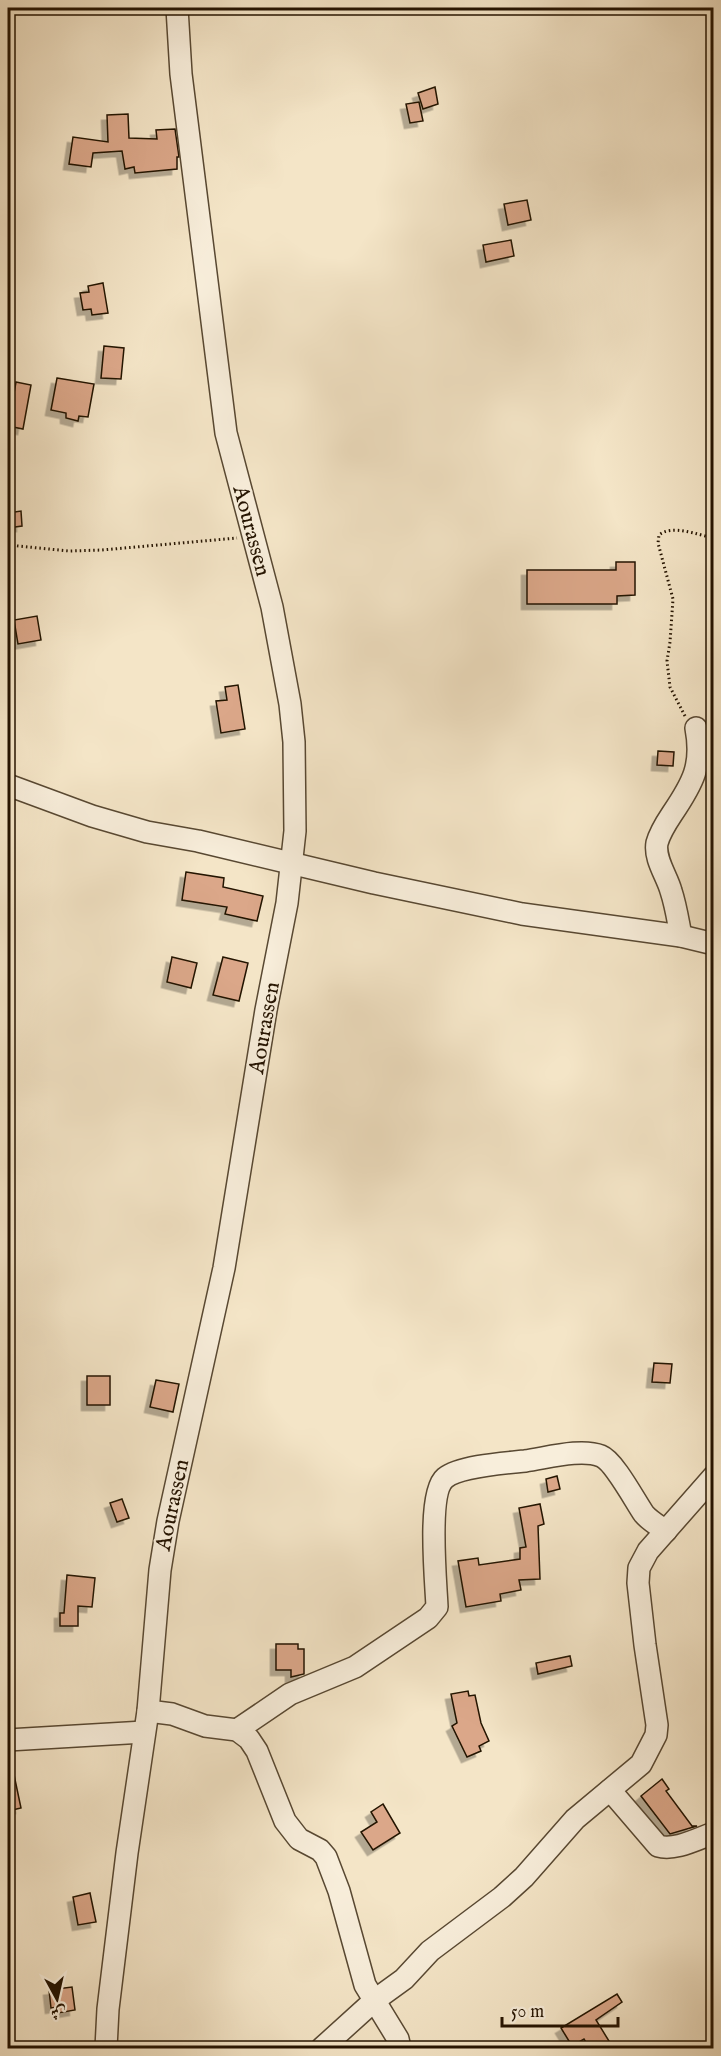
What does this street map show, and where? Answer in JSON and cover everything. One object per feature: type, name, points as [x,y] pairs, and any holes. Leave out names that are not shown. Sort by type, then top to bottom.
[{"type":"street","name":"Aourassen","points":[[106,2049],[108,2009],[147,1711],[160,1570],[168,1521],[224,1269],[266,1010],[284,921],[295,831],[294,742],[290,705],[281,652],[254,536],[236,475],[220,397],[181,74],[177,8]]},
{"type":"street","points":[[681,936],[671,890],[662,869],[657,845],[661,832],[688,792],[694,775],[699,753],[696,728]]},
{"type":"street","points":[[8,785],[92,816],[147,832],[198,841],[374,883],[522,914],[681,936],[714,944]]},
{"type":"street","points":[[237,1730],[290,1694],[356,1667],[428,1618],[437,1607],[433,1536],[438,1488],[451,1474],[490,1465],[585,1453],[603,1456],[614,1467],[646,1517],[666,1531]]},
{"type":"street","points":[[322,2049],[375,2000],[404,1979],[430,1950],[502,1898],[524,1877],[575,1819],[641,1764],[656,1735],[657,1725],[642,1614],[639,1568],[648,1551],[714,1476]]},
{"type":"street","points":[[147,1711],[172,1714],[205,1726],[237,1730],[249,1739],[257,1751],[291,1831],[299,1839],[320,1850],[326,1857],[339,1891],[365,1985],[398,2039],[400,2049]]},
{"type":"street","points":[[8,1740],[144,1732]]},
{"type":"street","points":[[610,1790],[658,1846],[672,1847],[714,1833]]},
{"type":"path","points":[[696,728],[685,716],[670,687],[667,661],[673,599],[658,543],[659,535],[663,531],[676,530],[714,538]]},
{"type":"path","points":[[8,545],[102,550],[254,536]]},
{"type":"building","points":[[435,87],[438,104],[423,109],[418,93]]},
{"type":"building","points":[[419,102],[423,121],[410,123],[406,104]]},
{"type":"building","points":[[128,114],[129,138],[157,139],[156,130],[175,129],[179,157],[177,157],[177,169],[135,173],[134,167],[125,169],[122,151],[93,153],[91,167],[69,164],[73,137],[108,142],[107,115]]},
{"type":"building","points":[[527,200],[531,220],[508,225],[504,204]]},
{"type":"building","points":[[511,240],[514,256],[486,262],[483,245]]},
{"type":"building","points":[[103,283],[108,313],[92,315],[91,309],[83,310],[80,293],[89,292],[88,286]]},
{"type":"building","points":[[104,346],[124,348],[121,379],[101,378]]},
{"type":"building","points":[[57,378],[94,384],[88,417],[79,416],[78,421],[66,418],[66,413],[51,410]]},
{"type":"building","points":[[16,382],[31,385],[23,429],[8,426]]},
{"type":"building","points":[[21,511],[22,526],[8,528],[8,513]]},
{"type":"building","points":[[616,562],[635,562],[635,595],[617,596],[617,604],[527,604],[527,570],[616,570]]},
{"type":"building","points":[[37,616],[41,640],[18,644],[14,620]]},
{"type":"building","points":[[238,685],[245,729],[221,733],[216,701],[227,700],[225,687]]},
{"type":"building","points":[[658,751],[674,752],[673,766],[657,765]]},
{"type":"building","points":[[186,872],[224,878],[223,887],[263,896],[257,921],[225,914],[227,907],[182,900]]},
{"type":"building","points":[[172,957],[197,963],[191,988],[167,982]]},
{"type":"building","points":[[223,957],[248,963],[239,1001],[213,995]]},
{"type":"building","points":[[654,1363],[672,1364],[670,1383],[652,1382]]},
{"type":"building","points":[[87,1376],[110,1376],[110,1405],[87,1405]]},
{"type":"building","points":[[156,1380],[179,1384],[173,1412],[150,1407]]},
{"type":"building","points":[[557,1476],[560,1489],[548,1492],[546,1479]]},
{"type":"building","points":[[122,1499],[129,1518],[117,1522],[110,1503]]},
{"type":"building","points":[[540,1504],[544,1524],[538,1526],[540,1579],[519,1580],[521,1590],[500,1594],[501,1601],[466,1607],[458,1561],[478,1558],[479,1565],[520,1559],[520,1548],[526,1547],[519,1508]]},
{"type":"building","points":[[67,1575],[95,1578],[92,1607],[78,1606],[78,1626],[60,1626],[60,1613],[64,1613]]},
{"type":"building","points":[[276,1644],[298,1644],[298,1649],[304,1649],[304,1674],[291,1677],[291,1670],[276,1670]]},
{"type":"building","points":[[570,1656],[572,1666],[538,1674],[536,1663]]},
{"type":"building","points":[[468,1691],[469,1696],[475,1695],[481,1723],[489,1741],[479,1746],[481,1751],[467,1757],[452,1726],[457,1723],[451,1694]]},
{"type":"building","points":[[8,1770],[13,1770],[21,1808],[8,1811]]},
{"type":"building","points":[[662,1779],[669,1789],[666,1791],[692,1826],[697,1826],[670,1834],[641,1796]]},
{"type":"building","points":[[383,1804],[400,1833],[373,1850],[361,1832],[377,1822],[371,1812]]},
{"type":"building","points":[[90,1893],[96,1922],[78,1925],[73,1897]]},
{"type":"building","points":[[72,1987],[75,2010],[58,2013],[57,2007],[51,2008],[49,1990]]},
{"type":"building","points":[[617,1994],[622,2002],[596,2020],[609,2041],[597,2049],[590,2049],[584,2039],[572,2046],[561,2028]]}]
